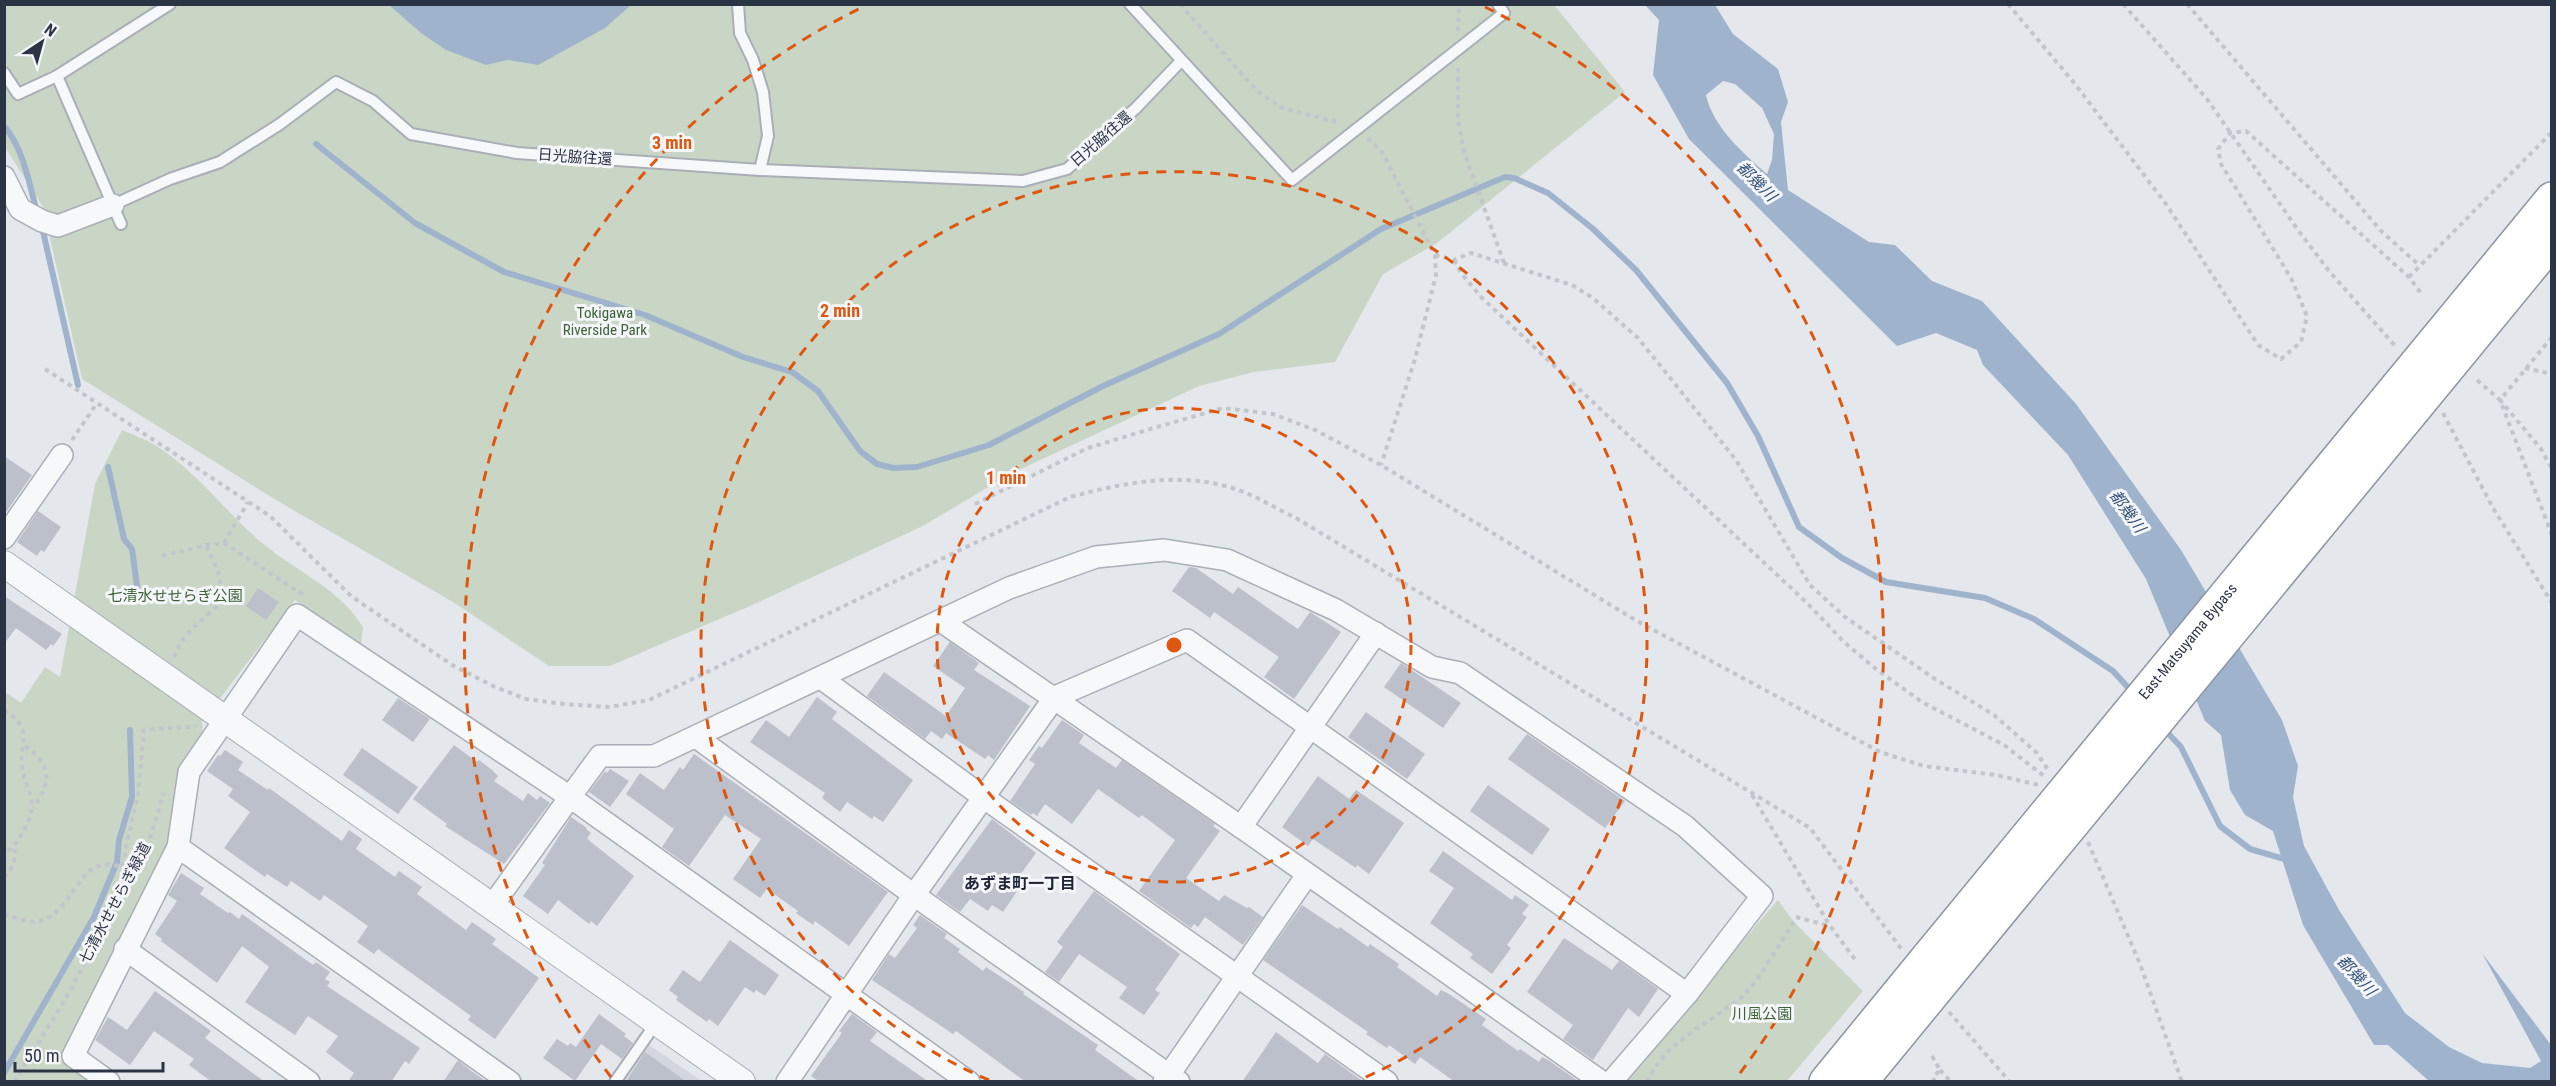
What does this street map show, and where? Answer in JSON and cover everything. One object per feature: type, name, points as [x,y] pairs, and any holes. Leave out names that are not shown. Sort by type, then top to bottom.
[{"type":"highway","name":"East-Matsuyama Bypass","points":[[1860,1082],[1940,979],[2414,390],[2552,199]]},
{"type":"highway","name":"East-Matsuyama Bypass","points":[[2414,390],[2552,241]]},
{"type":"highway","name":"East-Matsuyama Bypass","points":[[1826,1082],[1940,979]]},
{"type":"street","name":"日光脇往還","points":[[4,177],[20,209],[42,221],[58,226],[117,214]]},
{"type":"street","points":[[4,538],[62,455]]},
{"type":"street","points":[[492,906],[600,756],[654,756],[1009,588],[1096,557],[1164,550],[1227,560],[1336,610],[1432,667],[1460,673],[1685,826],[1762,896],[1687,993],[1611,1082]]},
{"type":"street","points":[[4,564],[214,718],[492,906],[742,1082]]},
{"type":"street","points":[[109,1082],[74,1056],[125,949],[178,847],[189,772],[214,718],[297,615],[570,797],[969,1082]]},
{"type":"street","points":[[941,621],[1054,697],[1602,1082]]},
{"type":"street","points":[[1240,827],[1376,633]]},
{"type":"street","points":[[787,1082],[845,994],[1054,697],[1187,640],[1687,993]]},
{"type":"street","points":[[821,678],[983,797],[1387,1082]]},
{"type":"street","points":[[696,737],[1171,1079],[1307,875]]},
{"type":"street","points":[[178,847],[510,1082]]},
{"type":"street","points":[[125,949],[309,1082]]},
{"type":"lane","points":[[4,73],[18,94],[57,76],[170,4]]},
{"type":"lane","points":[[738,4],[740,33],[753,60],[763,92],[768,136],[760,170]]},
{"type":"lane","points":[[1130,4],[1180,62],[1292,180],[1504,13],[1498,4]]},
{"type":"lane","name":"日光脇往還","points":[[117,214],[170,179],[220,162],[280,124],[336,82],[373,101],[411,134],[517,153],[760,170],[1023,181],[1067,169],[1136,108],[1180,62]]},
{"type":"lane","points":[[57,76],[117,214]]},
{"type":"lane","points":[[615,1082],[657,1022]]},
{"type":"path","points":[[1180,4],[1256,90],[1282,108],[1344,123]]},
{"type":"path","points":[[1457,37],[1459,4]]},
{"type":"path","points":[[2008,4],[2075,84],[2166,204],[2258,345],[2281,359],[2301,342],[2307,316],[2291,278],[2221,164],[2218,149],[2230,133],[2246,131],[2409,277],[2423,296]]},
{"type":"path","points":[[2123,4],[2207,99],[2414,390],[2493,508],[2552,603]]},
{"type":"path","points":[[2187,4],[2382,232],[2420,266]]},
{"type":"path","points":[[1457,61],[1458,121],[1464,152],[1504,263]]},
{"type":"path","points":[[2409,277],[2552,132]]},
{"type":"path","points":[[1363,135],[1382,152],[1435,255],[1436,275],[1415,358],[1381,465]]},
{"type":"path","points":[[1435,255],[1454,260],[1471,253],[1572,285],[1593,298],[1638,338],[1736,460],[1810,585],[1845,617],[1935,680],[1994,715],[2037,753],[2049,771]]},
{"type":"path","points":[[1454,260],[1461,273],[1482,298],[1807,603],[1844,642],[1922,702],[2004,745],[2053,783]]},
{"type":"path","points":[[2500,400],[2524,368],[2552,337]]},
{"type":"path","points":[[2524,368],[2552,374]]},
{"type":"path","points":[[2477,380],[2500,400],[2541,449],[2552,469]]},
{"type":"path","points":[[2500,400],[2552,536]]},
{"type":"path","points":[[62,455],[97,403]]},
{"type":"path","points":[[975,504],[1088,448],[1222,408],[1273,414],[1315,430],[1381,465],[1637,621],[1880,752],[1924,766],[2042,785]]},
{"type":"path","points":[[224,543],[248,502]]},
{"type":"path","points":[[162,556],[224,543],[308,598],[309,604]]},
{"type":"path","points":[[171,663],[181,642],[217,606],[220,588],[218,572],[206,545]]},
{"type":"path","points":[[4,711],[13,717],[24,735],[25,746],[21,766],[32,800],[27,824],[14,847],[4,855]]},
{"type":"path","points":[[120,865],[138,794],[144,730],[198,726],[214,718]]},
{"type":"path","points":[[193,733],[198,726]]},
{"type":"path","points":[[25,746],[40,758],[47,776],[44,794],[32,808]]},
{"type":"path","name":"七清水せせらぎ緑道","points":[[14,1082],[65,1000],[151,835],[165,787]]},
{"type":"path","points":[[1751,793],[1830,926],[1857,962]]},
{"type":"path","points":[[2084,834],[2140,964],[2182,1082]]},
{"type":"path","points":[[4,877],[13,866],[16,857],[14,847]]},
{"type":"path","points":[[4,914],[37,922],[51,916],[72,895],[87,872],[99,864],[111,863],[133,870]]},
{"type":"path","points":[[1647,1082],[1653,1067],[1675,1044],[1747,992],[1795,919],[1830,926]]},
{"type":"path","points":[[1940,979],[1956,1018],[2010,1082]]},
{"type":"path","points":[[1932,1056],[1950,1082]]},
{"type":"path","points":[[1935,1082],[1933,1078],[1940,1070]]},
{"type":"shaded area","points":[[649,1045],[702,1081],[624,1082]]},
{"type":"green space","name":"Tokigawa Riverside Park","points":[[4,5],[1554,5],[1625,92],[1437,243],[1383,274],[1335,362],[1254,372],[1199,386],[1010,474],[923,526],[750,606],[610,666],[549,666],[453,602],[281,503],[82,379],[43,207],[5,147]]},
{"type":"green space","name":"七清水せせらぎ公園","points":[[122,430],[151,443],[170,455],[261,542],[342,601],[363,627],[361,644],[295,600],[202,722],[203,733],[179,766],[167,849],[61,1059],[92,1081],[5,1081],[5,692],[21,703],[45,667],[60,677],[95,484]]},
{"type":"green space","name":"川風公園","points":[[1778,900],[1794,922],[1863,991],[1787,1081],[1621,1082]]},
{"type":"water","points":[[389,5],[631,5],[605,28],[538,65],[508,60],[486,65],[446,50],[421,33]]},
{"type":"water","name":"都幾川","points":[[1645,5],[1715,5],[1733,34],[1778,69],[1788,102],[1781,122],[1788,190],[1869,242],[1895,245],[1932,281],[1982,301],[2076,404],[2181,550],[2282,720],[2298,766],[2293,797],[2304,846],[2339,910],[2405,1013],[2449,1047],[2482,1063],[2530,1068],[2541,1061],[2482,953],[2551,1045],[2551,1081],[2429,1081],[2388,1045],[2374,1045],[2303,925],[2273,831],[2245,815],[2230,790],[2221,735],[2205,721],[2146,579],[2068,455],[1983,365],[1977,350],[1936,333],[1897,346],[1689,139],[1653,75],[1659,20]],"holes":[[[1723,81],[1735,84],[1762,108],[1774,134],[1772,160],[1767,174],[1730,139],[1710,107],[1706,95]]]},
{"type":"building","points":[[4,456],[32,475],[4,515]]},
{"type":"building","points":[[38,511],[61,527],[44,552],[41,550],[37,556],[17,542]]},
{"type":"building","points":[[1189,567],[1196,568],[1233,594],[1238,587],[1298,629],[1310,612],[1341,632],[1294,699],[1264,677],[1279,657],[1214,612],[1210,618],[1172,591]]},
{"type":"building","points":[[258,588],[279,602],[266,620],[246,606]]},
{"type":"building","points":[[4,596],[62,634],[53,646],[51,644],[46,650],[16,628],[4,644]]},
{"type":"building","points":[[950,642],[979,663],[974,670],[1030,706],[994,760],[988,755],[985,759],[946,733],[942,739],[931,731],[925,739],[867,696],[884,672],[946,716],[965,688],[933,666]]},
{"type":"building","points":[[1401,663],[1461,703],[1443,728],[1384,687]]},
{"type":"building","points":[[817,697],[837,712],[832,719],[913,780],[883,822],[874,816],[872,819],[847,802],[840,812],[822,798],[825,793],[750,742],[766,720],[789,737]]},
{"type":"building","points":[[398,698],[430,719],[413,742],[382,720]]},
{"type":"building","points":[[1366,712],[1425,754],[1407,779],[1348,737]]},
{"type":"building","points":[[1062,720],[1084,735],[1079,743],[1116,768],[1122,760],[1215,824],[1213,826],[1220,831],[1186,878],[1219,901],[1224,895],[1249,907],[1263,917],[1243,945],[1205,917],[1198,927],[1194,924],[1191,928],[1139,891],[1175,840],[1142,815],[1139,818],[1098,789],[1072,824],[1045,804],[1037,816],[1033,813],[1031,815],[1010,801],[1035,764],[1029,760],[1039,746],[1042,748]]},
{"type":"building","points":[[1527,734],[1625,801],[1605,828],[1508,759]]},
{"type":"building","points":[[454,745],[492,770],[498,776],[494,781],[523,801],[528,793],[537,800],[540,796],[550,803],[504,864],[445,826],[447,824],[413,799]]},
{"type":"building","points":[[362,748],[418,787],[398,814],[343,775]]},
{"type":"building","points":[[225,750],[243,762],[238,770],[268,790],[269,788],[342,841],[349,830],[362,839],[356,849],[395,877],[399,871],[422,887],[417,894],[466,930],[472,922],[496,939],[492,944],[539,978],[495,1039],[468,1020],[471,1016],[378,949],[374,954],[357,942],[368,926],[324,895],[320,901],[291,881],[287,887],[267,874],[265,877],[224,848],[250,812],[228,796],[233,789],[207,771],[218,755],[220,756]]},
{"type":"building","points":[[694,754],[888,892],[849,946],[815,921],[813,925],[767,889],[760,898],[733,879],[761,839],[725,815],[689,866],[662,847],[674,829],[626,794],[640,773],[664,790],[680,767],[683,770]]},
{"type":"building","points":[[610,769],[629,781],[610,807],[589,792],[605,771],[607,773]]},
{"type":"building","points":[[1318,776],[1349,799],[1356,790],[1404,823],[1369,874],[1357,865],[1356,868],[1313,839],[1308,846],[1282,827]]},
{"type":"building","points":[[1488,785],[1550,829],[1532,855],[1470,811]]},
{"type":"building","points":[[571,817],[591,833],[587,838],[591,842],[634,876],[597,926],[591,921],[589,924],[558,900],[548,914],[523,896],[545,865],[542,863]]},
{"type":"building","points":[[992,819],[1036,853],[1012,886],[1018,890],[1003,912],[992,905],[988,911],[970,899],[960,912],[936,895]]},
{"type":"building","points":[[1443,851],[1512,900],[1515,895],[1529,905],[1522,914],[1527,917],[1507,945],[1511,948],[1492,974],[1470,958],[1473,954],[1430,923],[1454,888],[1429,871]]},
{"type":"building","points":[[181,873],[204,888],[200,894],[228,913],[230,912],[239,919],[242,914],[313,965],[316,962],[330,972],[325,979],[330,982],[327,986],[420,1048],[409,1064],[405,1061],[391,1082],[348,1082],[354,1073],[326,1052],[338,1036],[308,1016],[295,1035],[245,1002],[269,967],[242,946],[217,983],[161,941],[162,939],[155,934],[177,901],[168,895]]},
{"type":"building","points":[[1094,891],[1180,954],[1155,990],[1160,993],[1144,1015],[1119,998],[1127,987],[1079,954],[1059,982],[1045,972],[1063,947],[1057,942]]},
{"type":"building","points":[[1302,905],[1338,929],[1340,927],[1368,947],[1370,944],[1399,964],[1397,967],[1437,996],[1441,990],[1486,1019],[1482,1025],[1518,1051],[1520,1049],[1539,1062],[1542,1057],[1548,1060],[1578,1081],[1455,1082],[1420,1057],[1415,1064],[1389,1045],[1387,1048],[1366,1034],[1368,1032],[1263,960]]},
{"type":"building","points":[[920,915],[947,934],[944,938],[960,949],[958,952],[983,971],[986,967],[1024,992],[1023,994],[1098,1045],[1095,1050],[1140,1082],[1026,1082],[956,1031],[953,1034],[872,980],[889,954],[895,958],[917,928],[913,925]]},
{"type":"building","points":[[1564,938],[1612,970],[1619,961],[1658,989],[1639,1017],[1628,1008],[1593,1060],[1563,1039],[1573,1025],[1527,992]]},
{"type":"building","points":[[730,940],[779,975],[765,996],[745,987],[718,1026],[709,1019],[707,1022],[676,1000],[678,997],[669,990],[683,970],[700,982]]},
{"type":"building","points":[[155,991],[211,1031],[205,1038],[265,1082],[212,1082],[189,1065],[194,1059],[154,1031],[130,1065],[95,1040],[108,1017],[127,1030]]},
{"type":"building","points":[[599,1014],[626,1034],[624,1036],[633,1043],[622,1059],[601,1044],[575,1081],[543,1058],[557,1039],[568,1046],[570,1043],[576,1047]]},
{"type":"building","points":[[852,1014],[877,1032],[870,1041],[929,1082],[820,1082],[811,1076],[842,1033],[839,1031]]},
{"type":"building","points":[[1276,1032],[1318,1063],[1325,1054],[1364,1082],[1242,1082]]},
{"type":"building","points":[[645,1052],[687,1082],[626,1082]]},
{"type":"building","points":[[458,1060],[470,1070],[487,1082],[443,1082]]},
{"type":"waterway","points":[[4,126],[21,156],[37,212]]},
{"type":"waterway","points":[[316,144],[415,223],[504,272],[645,315],[743,357],[792,372],[818,391],[860,451],[877,464],[893,468],[917,467],[989,445],[1103,386],[1219,334],[1381,229],[1505,177],[1514,178],[1548,193],[1592,228],[1636,270],[1727,383],[1758,436],[1799,527],[1842,558],[1886,582],[1985,598],[2034,619],[2113,671],[2134,694]]},
{"type":"waterway","points":[[42,227],[78,385]]},
{"type":"waterway","points":[[108,467],[124,539],[132,549],[138,593]]},
{"type":"waterway","points":[[2164,729],[2181,747],[2220,826],[2250,849],[2288,860]]},
{"type":"waterway","points":[[4,1073],[94,917],[117,862],[119,840],[132,797],[130,730]]},
{"type":"district","name":"あずま町一丁目","points":[[1020,883]]}]
